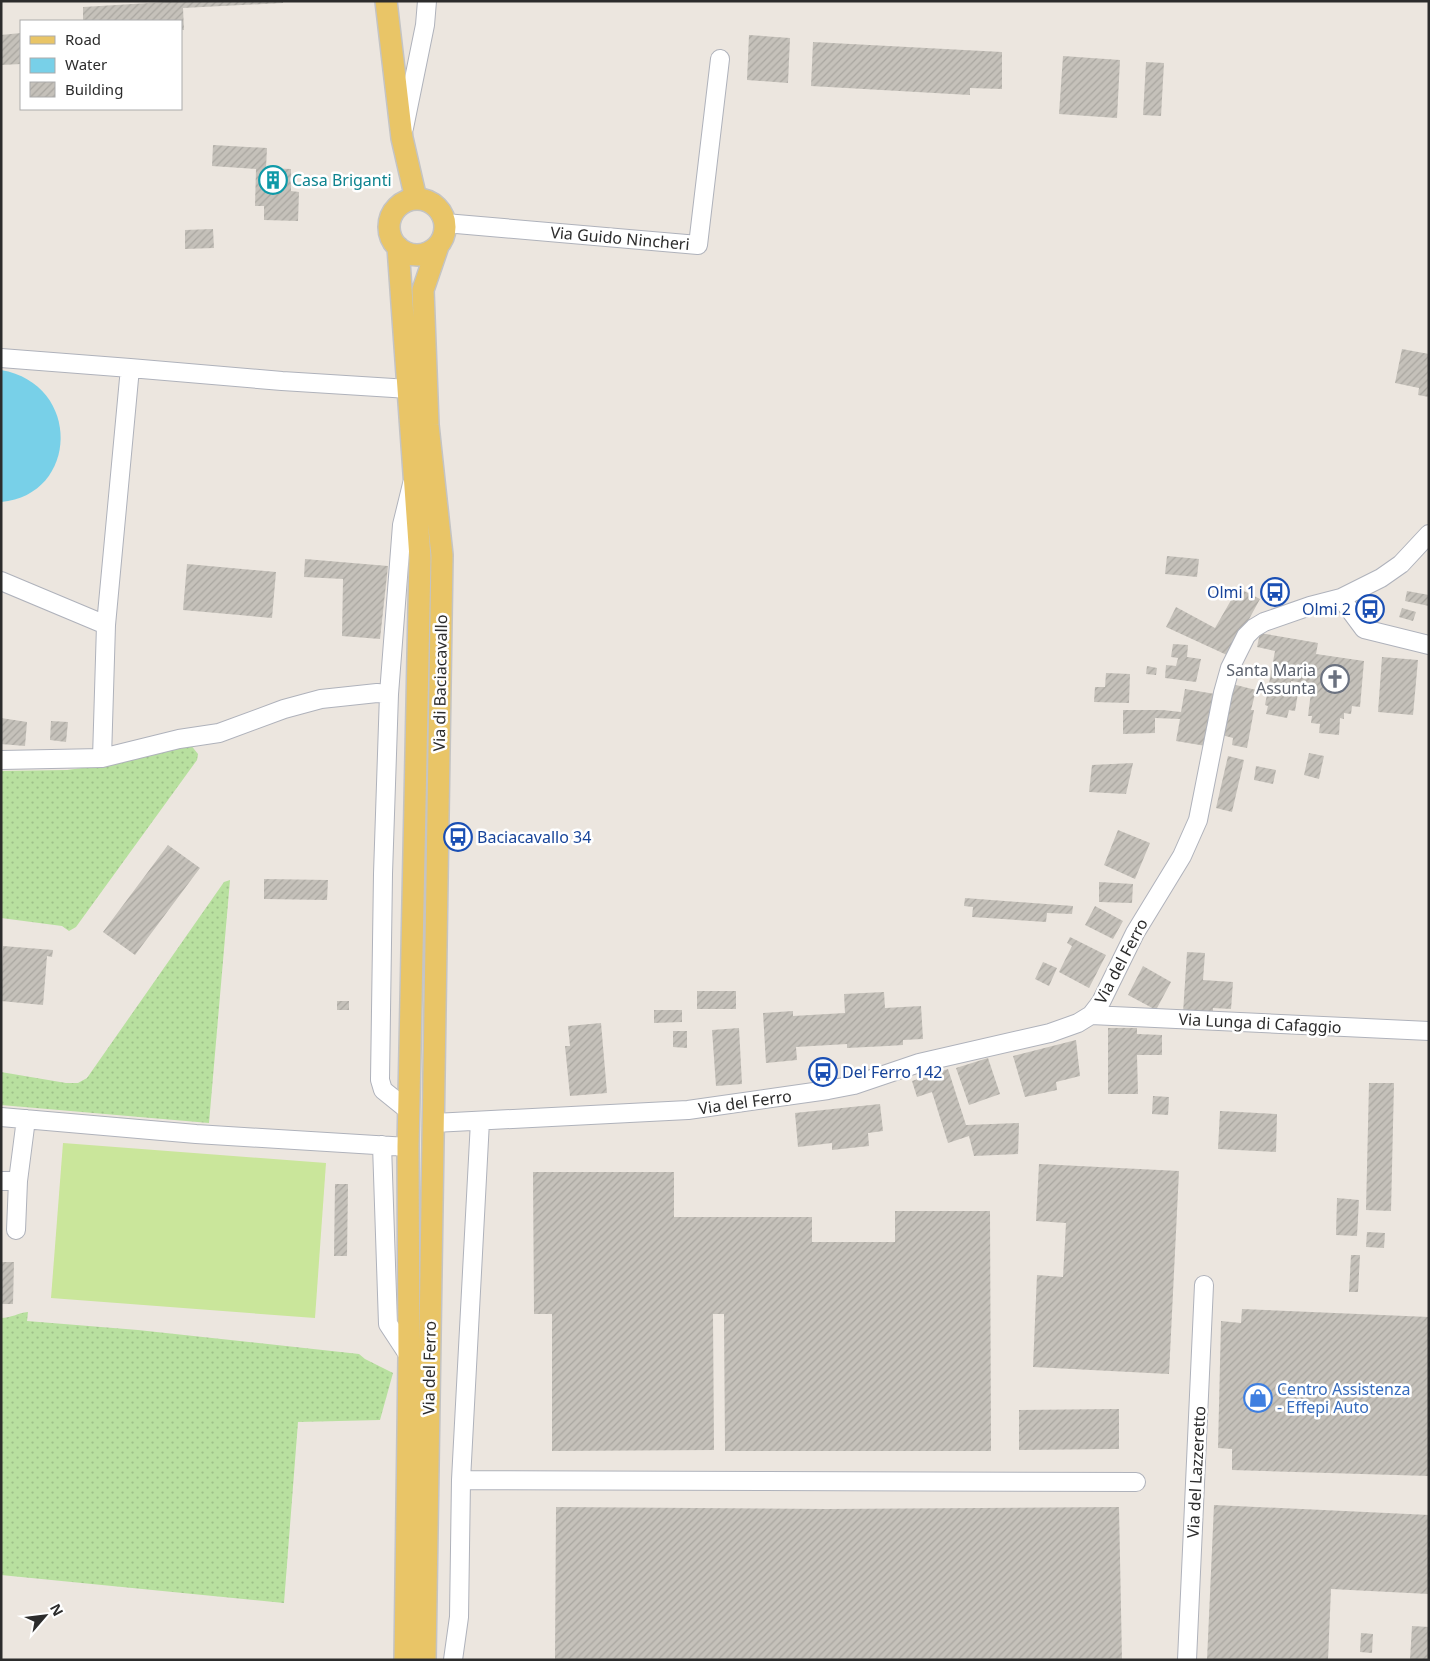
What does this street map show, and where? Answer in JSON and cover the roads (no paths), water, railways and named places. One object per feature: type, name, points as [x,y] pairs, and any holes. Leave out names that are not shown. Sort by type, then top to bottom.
[{"type":"main road","points":[[386,1],[402,138],[416,199],[423,199],[436,206],[442,214],[445,223]]},
{"type":"main road","name":"Via di Baciacavallo","points":[[409,1112],[420,558],[398,247],[391,235],[390,226],[392,215],[397,207],[406,201],[416,199]]},
{"type":"main road","name":"Via di Baciacavallo","points":[[434,1123],[442,555],[428,425],[423,290],[438,246],[443,238],[445,223]]},
{"type":"main road","points":[[398,247],[406,252],[418,254],[427,253],[438,246]]},
{"type":"main road","name":"Via del Ferro","points":[[405,1660],[409,1356],[409,1112]]},
{"type":"main road","name":"Via del Ferro","points":[[425,1660],[434,1123]]},
{"type":"street","points":[[402,138],[425,25],[427,1]]},
{"type":"street","name":"Via Guido Nincheri","points":[[445,223],[698,245],[720,59]]},
{"type":"street","points":[[1,358],[282,381],[408,389]]},
{"type":"street","points":[[102,758],[106,624],[130,368]]},
{"type":"street","points":[[409,1112],[383,1090],[380,1080],[383,874],[389,694],[402,525],[414,474]]},
{"type":"street","name":"Via del Ferro","points":[[434,1123],[688,1110],[828,1090],[854,1085],[919,1063],[1050,1033],[1078,1023],[1091,1015],[1101,1002],[1135,933],[1182,856],[1198,820],[1223,693],[1230,668],[1246,636],[1264,622],[1310,606],[1341,598],[1381,578],[1401,564],[1429,534]]},
{"type":"street","points":[[1,581],[106,624]]},
{"type":"street","points":[[1341,598],[1364,628],[1429,645]]},
{"type":"street","points":[[1,760],[102,758],[179,739],[219,733],[284,709],[321,699],[377,693],[389,694]]},
{"type":"street","name":"Via Lunga di Cafaggio","points":[[1091,1015],[1429,1031]]},
{"type":"street","points":[[1,1117],[196,1134],[408,1146]]},
{"type":"street","points":[[16,1230],[9,1181],[26,1119]]},
{"type":"street","points":[[453,1660],[459,1617],[461,1480],[480,1121]]},
{"type":"street","points":[[382,1146],[388,1324],[409,1356]]},
{"type":"street","name":"Via del Lazzeretto","points":[[1187,1660],[1204,1285]]},
{"type":"street","points":[[461,1480],[1136,1482]]},
{"type":"water","points":[[1,370],[27,379],[46,396],[57,416],[61,439],[57,461],[45,480],[27,495],[1,502]]},
{"type":"place","name":"Casa Briganti","points":[[273,180]]},
{"type":"place","name":"Olmi 1","points":[[1275,592]]},
{"type":"place","name":"Olmi 2","points":[[1370,609]]},
{"type":"place","name":"Santa Maria Assunta","points":[[1335,679]]},
{"type":"place","name":"Baciacavallo 34","points":[[458,837]]},
{"type":"place","name":"Del Ferro 142","points":[[823,1072]]},
{"type":"place","name":"Centro Assistenza - Effepi Auto","points":[[1258,1398]]}]
